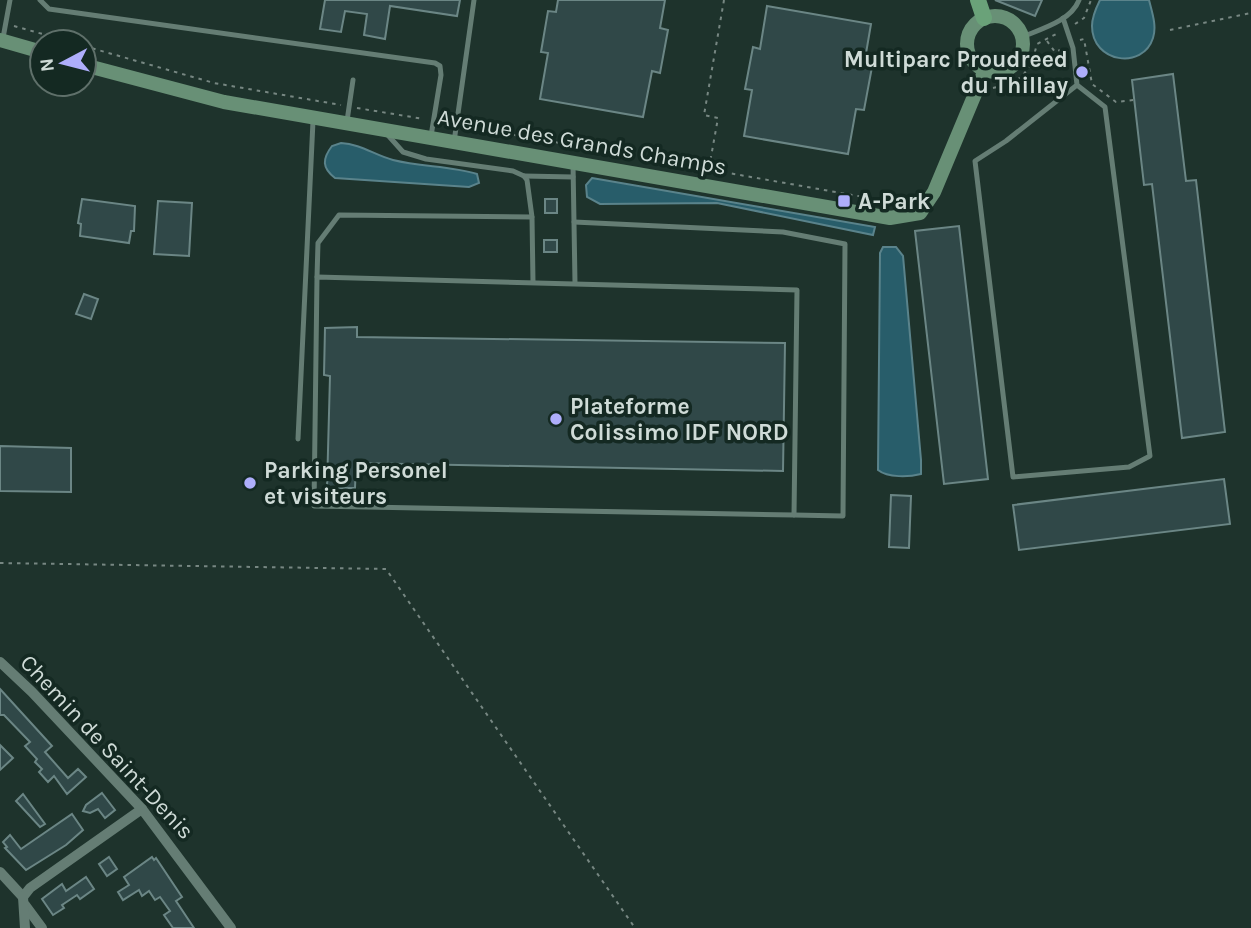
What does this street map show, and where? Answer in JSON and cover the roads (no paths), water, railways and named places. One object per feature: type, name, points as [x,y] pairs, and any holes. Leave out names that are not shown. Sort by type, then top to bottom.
[{"type":"main road","points":[[978,0],[984,18]]},
{"type":"main road","points":[[997,16],[1010,21],[1021,37],[1020,57],[1011,67],[998,72],[985,70],[970,58],[967,45],[970,32],[984,18],[997,16]]},
{"type":"main road","points":[[1,40],[28,48]]},
{"type":"main road","name":"Avenue des Grands Champs","points":[[98,69],[202,98],[454,142],[573,170],[890,218],[920,213],[934,192],[985,70]]},
{"type":"street","name":"Chemin de Saint-Denis","points":[[0,662],[32,692],[142,809],[231,928]]},
{"type":"street","points":[[25,928],[24,900],[30,888],[142,809]]},
{"type":"street","points":[[0,872],[24,900],[42,928]]},
{"type":"lane","points":[[1,40],[7,24],[10,0]]},
{"type":"lane","points":[[40,0],[49,9],[435,63],[440,66],[441,75],[431,138]]},
{"type":"lane","points":[[454,142],[474,0]]},
{"type":"lane","points":[[1021,37],[1063,18],[1076,8],[1079,0]]},
{"type":"lane","points":[[1063,18],[1072,45],[1077,85],[1105,107],[1150,456],[1129,467],[1013,477],[975,161],[1006,141],[1077,85]]},
{"type":"lane","points":[[347,124],[353,80]]},
{"type":"lane","points":[[298,439],[313,118]]},
{"type":"lane","points":[[384,131],[389,140],[403,152],[426,159],[513,171],[524,176],[573,170],[575,282]]},
{"type":"lane","points":[[524,176],[527,180],[531,217],[533,282]]},
{"type":"lane","points":[[531,217],[339,215],[318,243],[314,506],[843,516],[845,244],[783,232],[574,222]]},
{"type":"lane","points":[[317,277],[797,290],[794,515]]},
{"type":"water","points":[[1100,0],[1149,0],[1154,29],[1148,48],[1139,55],[1119,58],[1100,48],[1094,38],[1092,26]]},
{"type":"water","points":[[341,143],[355,145],[393,160],[477,174],[479,183],[469,187],[335,178],[328,171],[325,159],[332,146]]},
{"type":"water","points":[[592,178],[875,227],[873,235],[717,203],[600,204],[587,197],[586,185]]},
{"type":"water","points":[[883,247],[896,247],[903,256],[921,460],[921,474],[911,476],[893,476],[878,470],[880,253]]},
{"type":"place","name":"Multiparc Proudreed du Thillay","points":[[1082,72]]},
{"type":"place","name":"A-Park","points":[[844,201]]},
{"type":"place","name":"Plateforme Colissimo IDF NORD","points":[[556,419]]},
{"type":"place","name":"Parking Personel et visiteurs","points":[[250,483]]}]
